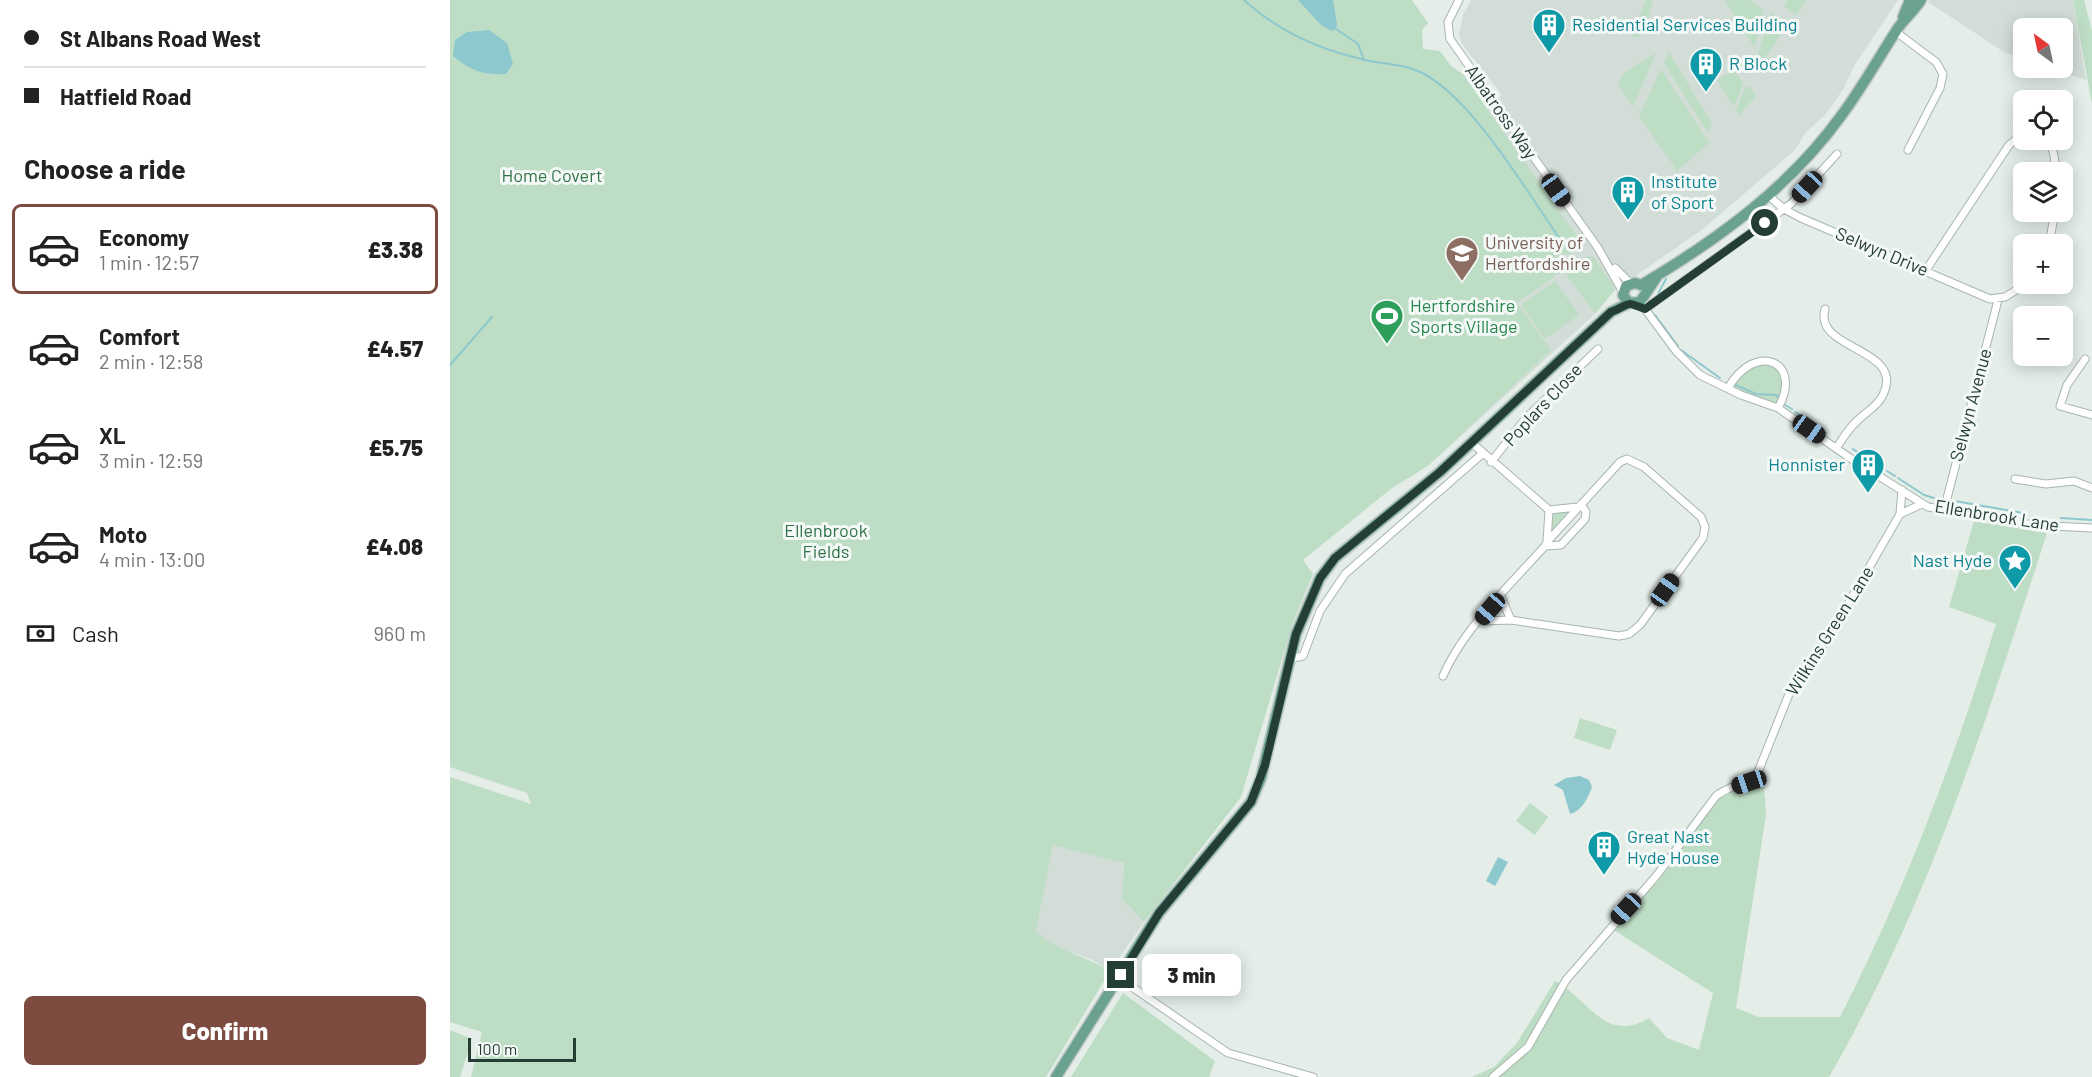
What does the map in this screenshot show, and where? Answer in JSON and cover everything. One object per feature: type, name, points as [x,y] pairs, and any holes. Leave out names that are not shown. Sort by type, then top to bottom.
[{"type":"main road","points":[[1898,29],[1910,0]]},
{"type":"main road","points":[[1056,1077],[1159,913],[1251,802],[1258,786],[1289,659],[1312,596],[1335,558],[1472,443],[1611,312],[1770,197],[1797,170],[1841,117],[1898,29],[1921,0]]},
{"type":"street","name":"Albatross Way","points":[[1459,0],[1448,22],[1450,39],[1598,248],[1635,296]]},
{"type":"street","points":[[1898,29],[1936,62],[1943,74],[1940,88],[1908,150]]},
{"type":"street","points":[[1926,270],[2013,142]]},
{"type":"street","points":[[1635,296],[1784,209],[1837,154]]},
{"type":"street","name":"Selwyn Drive","points":[[1770,197],[1784,209],[1990,299],[1998,300]]},
{"type":"street","points":[[1998,300],[2013,291]]},
{"type":"street","name":"Ellenbrook Lane","points":[[1635,296],[1692,369],[1728,388],[1779,408],[1922,504],[1944,510],[2033,525],[2092,528]]},
{"type":"street","name":"Selwyn Avenue","points":[[1944,510],[1998,300]]},
{"type":"street","points":[[1825,309],[1823,318],[1829,332],[1876,360],[1885,373],[1886,382],[1883,396],[1876,405],[1857,420],[1837,447]]},
{"type":"street","name":"Poplars Close","points":[[1491,462],[1530,414],[1598,349]]},
{"type":"street","points":[[2085,359],[2067,385],[2060,406],[2092,415]]},
{"type":"street","points":[[1728,388],[1743,367],[1752,362],[1768,361],[1782,370],[1787,382],[1785,395],[1779,408]]},
{"type":"street","points":[[1472,443],[1491,462],[1549,510],[1580,506]]},
{"type":"street","points":[[1289,659],[1303,656],[1320,611],[1345,574],[1482,454]]},
{"type":"street","points":[[1443,676],[1464,640],[1479,621],[1620,462],[1633,460],[1701,517],[1705,532],[1640,625],[1629,634],[1619,636],[1511,620],[1479,621]]},
{"type":"street","points":[[2015,479],[2046,484],[2073,481],[2092,488]]},
{"type":"street","name":"Wilkins Green Lane","points":[[1493,1077],[1528,1047],[1566,980],[1658,875],[1716,796],[1724,790],[1749,782],[1758,772],[1791,689],[1830,635],[1900,514],[1902,490]]},
{"type":"street","points":[[1900,514],[1922,504]]},
{"type":"street","points":[[1546,544],[1561,545],[1585,519],[1586,512],[1580,506]]},
{"type":"street","points":[[1546,544],[1549,510]]},
{"type":"street","points":[[1501,597],[1511,620]]},
{"type":"street","points":[[1119,978],[1228,1053],[1313,1077]]},
{"type":"shaded area","name":"University of Hertfordshire","points":[[1471,0],[1898,0],[1854,66],[1844,88],[1825,115],[1806,132],[1795,150],[1703,229],[1614,291],[1595,314],[1429,465],[1392,488],[1462,135],[1502,95],[1462,44],[1459,34],[1463,15]]},
{"type":"shaded area","points":[[1930,0],[2073,0],[2086,80],[2073,76],[2073,18],[2013,18],[2013,55],[2004,52],[1928,2]]},
{"type":"shaded area","points":[[1053,844],[1124,863],[1122,899],[1144,922],[1110,971],[1091,959],[1051,946],[1036,932]]},
{"type":"green space","name":"Ellenbrook Fields","points":[[450,0],[1412,0],[1428,23],[1422,30],[1423,49],[1440,51],[1451,66],[1463,74],[1583,245],[1570,254],[1559,255],[1568,267],[1588,256],[1593,257],[1613,285],[1614,291],[1595,314],[1563,270],[1517,303],[1551,350],[1429,465],[1392,488],[1303,560],[1313,574],[1292,625],[1241,797],[1144,922],[1122,899],[1124,863],[1053,845],[1036,932],[1063,949],[1110,971],[1046,1077],[471,1077],[482,1032],[450,1022],[450,777],[531,804],[527,793],[450,767]]},
{"type":"green space","points":[[1646,0],[1653,0],[1645,31],[1637,38],[1632,36]]},
{"type":"green space","points":[[1725,0],[1750,0],[1764,11],[1754,47]]},
{"type":"green space","points":[[1788,0],[1806,0],[1796,16],[1784,6]]},
{"type":"green space","points":[[2073,0],[2084,0],[2092,31],[2092,104]]},
{"type":"green space","points":[[1771,13],[1787,26],[1762,61],[1758,54]]},
{"type":"green space","points":[[1669,52],[1712,124],[1707,132],[1664,63]]},
{"type":"green space","points":[[1656,53],[1633,107],[1618,83],[1624,73]]},
{"type":"green space","points":[[1661,69],[1709,143],[1677,171],[1639,116]]},
{"type":"green space","points":[[1734,70],[1743,83],[1734,107],[1717,80]]},
{"type":"green space","points":[[1750,86],[1756,96],[1739,115],[1736,111],[1745,88]]},
{"type":"green space","points":[[1555,281],[1579,315],[1545,339],[1521,305]]},
{"type":"green space","points":[[1768,361],[1785,376],[1778,408],[1728,388],[1737,372]]},
{"type":"green space","points":[[1569,511],[1553,529],[1554,512]]},
{"type":"green space","points":[[1974,521],[2047,533],[1977,742],[1925,879],[1864,1012],[1829,1077],[1472,1077],[1494,1067],[1517,1043],[1555,981],[1609,1023],[1621,1026],[1634,1025],[1649,1018],[1667,1038],[1699,1050],[1713,993],[1612,929],[1660,879],[1719,798],[1750,785],[1763,774],[1766,815],[1736,1008],[1759,1017],[1840,1017],[1886,922],[1927,824],[1996,624],[1949,607]]},
{"type":"green space","points":[[1580,718],[1617,730],[1610,750],[1574,738]]},
{"type":"green space","points":[[1530,803],[1548,817],[1535,835],[1516,821]]},
{"type":"green space","points":[[1123,993],[1215,1061],[1209,1077],[1071,1077]]},
{"type":"green space","points":[[450,1030],[472,1039],[460,1077],[450,1077]]},
{"type":"water","points":[[1298,0],[1333,0],[1336,29],[1331,31],[1320,24]]},
{"type":"water","points":[[489,30],[507,43],[513,64],[506,74],[478,71],[453,56],[455,40],[467,32]]},
{"type":"water","points":[[1580,776],[1589,780],[1592,787],[1581,807],[1570,814],[1563,790],[1554,785],[1566,778]]},
{"type":"water","points":[[1498,857],[1508,862],[1495,886],[1486,881]]},
{"type":"waterway","points":[[1244,0],[1285,30],[1315,45],[1365,60],[1412,69],[1438,83],[1457,100],[1495,144],[1558,236]]},
{"type":"waterway","points":[[1336,29],[1358,44],[1364,60]]},
{"type":"waterway","points":[[1658,294],[1666,279]]},
{"type":"waterway","points":[[1655,315],[1678,346]]},
{"type":"waterway","points":[[450,365],[492,317]]},
{"type":"waterway","points":[[1681,350],[1720,378]]},
{"type":"waterway","points":[[1736,385],[1756,394],[1776,395],[1779,398]]},
{"type":"waterway","points":[[1785,405],[1792,409]]},
{"type":"waterway","points":[[1795,412],[1811,422]]},
{"type":"waterway","points":[[1814,425],[1826,433]]},
{"type":"waterway","points":[[1853,449],[1863,456]]},
{"type":"waterway","points":[[1865,457],[1871,461]]},
{"type":"waterway","points":[[1874,463],[1884,469]]},
{"type":"waterway","points":[[1887,471],[1895,476]]},
{"type":"waterway","points":[[1898,478],[1924,495],[1934,498]]},
{"type":"waterway","points":[[1955,501],[2023,513]]},
{"type":"waterway","points":[[2061,518],[2092,520]]},
{"type":"place","name":"Residential Services Building","points":[[1549,54]]},
{"type":"place","name":"R Block","points":[[1706,93]]},
{"type":"place","name":"Institute of Sport","points":[[1628,221]]},
{"type":"place","name":"University of Hertfordshire","points":[[1462,282]]},
{"type":"place","name":"Hertfordshire Sports Village","points":[[1387,345]]},
{"type":"place","name":"Honnister","points":[[1868,494]]},
{"type":"place","name":"Nast Hyde","points":[[2015,590]]},
{"type":"place","name":"Great Nast Hyde House","points":[[1604,876]]},
{"type":"route","points":[[1121,975],[1159,913],[1251,802],[1265,765],[1296,634],[1320,578],[1335,558],[1440,472],[1611,312],[1629,303],[1637,303],[1645,309],[1765,223]]},
{"type":"park label","name":"Home Covert","points":[[552,176]]}]
